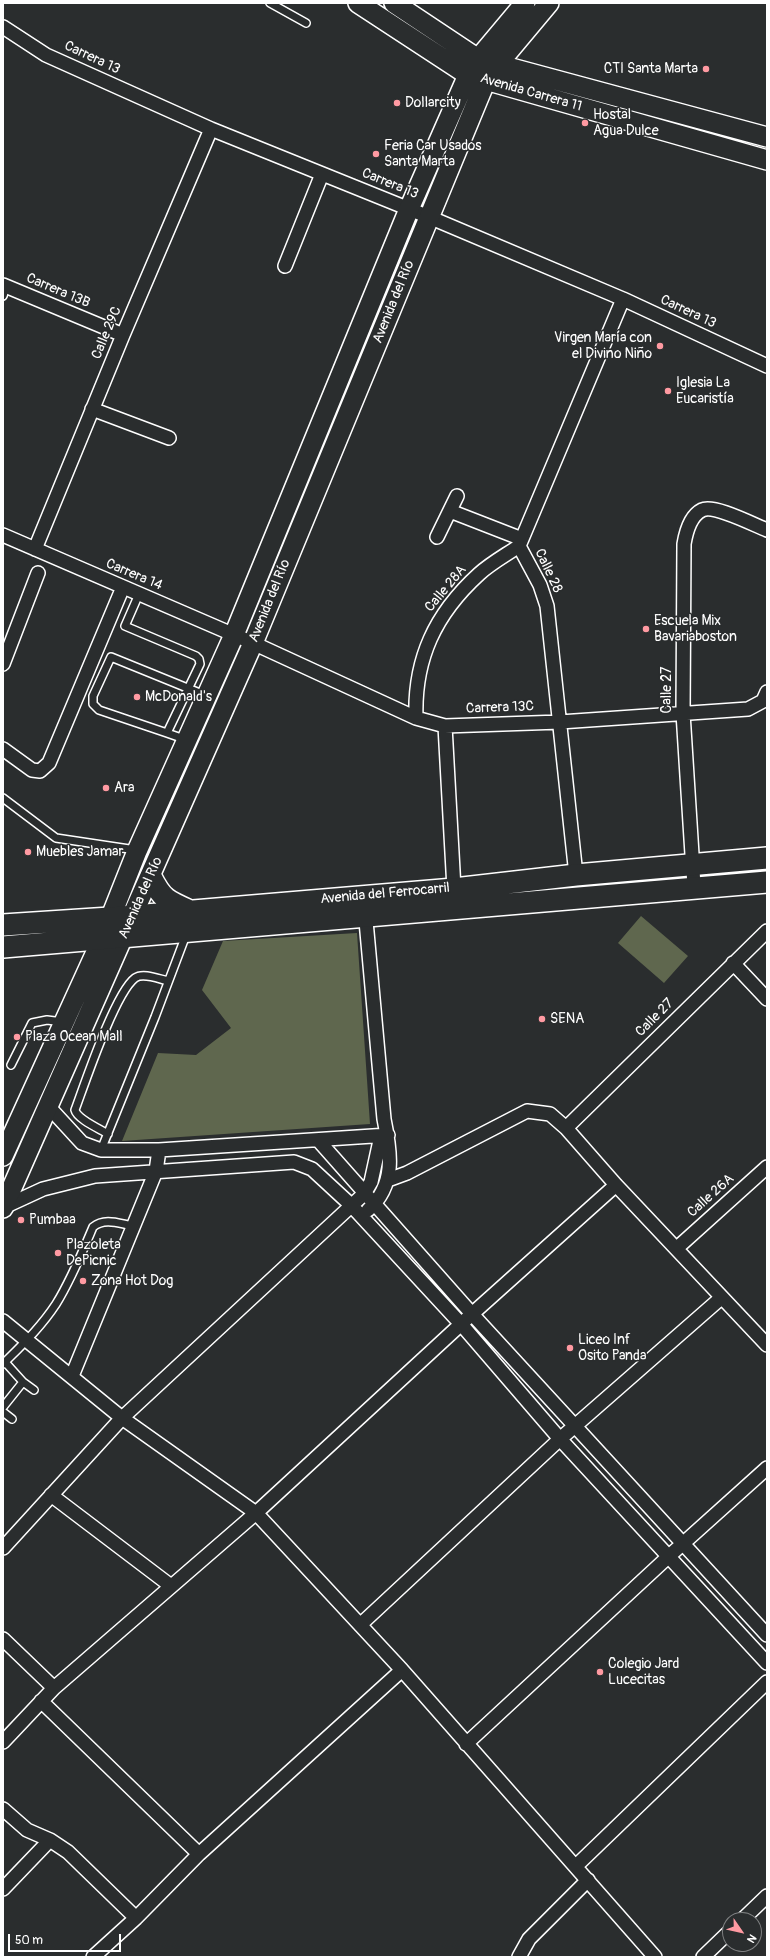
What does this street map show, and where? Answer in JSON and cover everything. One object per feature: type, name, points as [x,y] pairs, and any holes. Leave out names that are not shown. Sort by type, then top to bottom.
[{"type":"main road","name":"Avenida Carrera 11","points":[[358,3],[468,75],[767,160]]},
{"type":"main road","name":"Avenida Carrera 11","points":[[394,3],[478,59],[767,137]]},
{"type":"main road","name":"Avenida del Río","points":[[3,1156],[102,939],[137,850],[234,635],[410,209],[468,75],[478,59],[525,3]]},
{"type":"main road","name":"Avenida del Río","points":[[3,1208],[134,916],[253,643],[486,80],[549,3]]},
{"type":"main road","name":"Avenida del Ferrocarril","points":[[3,925],[110,918],[454,889],[576,875],[767,858]]},
{"type":"main road","points":[[151,877],[158,890],[167,901],[190,911]]},
{"type":"main road","name":"Avenida del Ferrocarril","points":[[3,947],[366,917],[694,886],[767,882]]},
{"type":"street","name":"Carrera 13","points":[[3,27],[46,55],[211,129],[410,209],[622,299],[767,366]]},
{"type":"street","name":"Calle 29C","points":[[35,549],[123,335],[211,129]]},
{"type":"street","points":[[285,266],[322,174]]},
{"type":"street","name":"Carrera 13B","points":[[4,289],[123,335]]},
{"type":"street","name":"Calle 28","points":[[576,875],[547,606],[540,585],[520,542],[622,299]]},
{"type":"street","points":[[92,409],[169,438]]},
{"type":"street","points":[[437,537],[457,496]]},
{"type":"street","name":"Calle 27","points":[[694,886],[691,864],[683,713],[684,544],[687,528],[703,509],[713,508],[767,530]]},
{"type":"street","points":[[450,511],[520,542]]},
{"type":"street","name":"Carrera 14","points":[[3,535],[253,643]]},
{"type":"street","name":"Calle 28A","points":[[416,718],[415,694],[422,664],[430,637],[444,612],[479,574],[520,542]]},
{"type":"street","points":[[3,664],[38,573]]},
{"type":"street","points":[[3,749],[32,770],[40,771],[49,763],[123,587]]},
{"type":"street","name":"Carrera 13C","points":[[253,643],[416,718],[445,726],[560,722],[748,709],[765,696]]},
{"type":"street","points":[[445,726],[454,889]]},
{"type":"street","points":[[360,1216],[374,1204],[388,1180],[390,1150],[385,1136],[364,896]]},
{"type":"street","name":"Calle 27","points":[[566,1128],[767,931]]},
{"type":"street","points":[[733,963],[767,998]]},
{"type":"street","points":[[48,1106],[82,1143],[101,1150],[159,1150],[385,1136]]},
{"type":"street","points":[[388,1180],[407,1173],[527,1111],[550,1114],[566,1128],[616,1185],[767,1345]]},
{"type":"street","points":[[3,1548],[122,1418],[364,1194],[371,1182],[385,1136]]},
{"type":"street","points":[[318,1140],[364,1194],[472,1314],[767,1635]]},
{"type":"street","points":[[72,1376],[156,1171],[159,1150]]},
{"type":"street","points":[[3,1208],[43,1189],[95,1176],[294,1162],[312,1168],[351,1206],[461,1324],[560,1439],[767,1663]]},
{"type":"street","name":"Calle 26A","points":[[677,1248],[767,1167]]},
{"type":"street","points":[[3,1742],[54,1688],[256,1513],[461,1324],[616,1185]]},
{"type":"street","points":[[360,1625],[560,1439],[722,1298]]},
{"type":"street","points":[[3,1320],[122,1418],[256,1513],[402,1670],[656,1957]]},
{"type":"street","points":[[466,1744],[668,1556],[767,1468]]},
{"type":"street","points":[[51,1496],[171,1586]]},
{"type":"street","points":[[3,1638],[54,1688]]},
{"type":"street","points":[[93,1957],[136,1918],[199,1854],[402,1670]]},
{"type":"street","points":[[576,1866],[767,1682]]},
{"type":"street","points":[[41,1701],[199,1854]]},
{"type":"street","points":[[3,1809],[27,1830],[50,1840],[68,1852],[136,1918]]},
{"type":"street","points":[[3,1889],[50,1840]]},
{"type":"street","points":[[520,1957],[529,1939],[588,1880]]},
{"type":"street","points":[[750,1912],[767,1896]]},
{"type":"street","points":[[703,1957],[722,1939]]},
{"type":"lane","points":[[270,3],[306,23]]},
{"type":"lane","points":[[139,594],[125,626],[196,656],[199,659],[200,664],[167,733]]},
{"type":"lane","points":[[187,740],[99,710],[93,704],[93,696],[111,657],[207,696]]},
{"type":"lane","points":[[3,798],[56,838],[137,850]]},
{"type":"lane","points":[[101,1150],[186,932]]},
{"type":"lane","points":[[108,1134],[81,1118],[76,1114],[75,1110],[92,1063],[123,992],[135,978],[142,975],[168,981]]},
{"type":"lane","points":[[11,1065],[32,1023],[47,1020],[64,1022]]},
{"type":"lane","points":[[34,1390],[23,1382],[4,1363],[28,1340],[55,1305],[74,1272],[93,1227],[99,1222],[105,1221],[134,1226]]},
{"type":"lane","points":[[3,1407],[23,1382]]},
{"type":"lane","points":[[3,1412],[12,1419]]},
{"type":"green space","points":[[641,916],[688,956],[664,983],[618,943]]},
{"type":"green space","points":[[357,933],[370,1124],[122,1141],[158,1053],[196,1055],[231,1028],[202,990],[223,941]]},
{"type":"place","name":"CTI Santa Marta","points":[[706,69]]},
{"type":"place","name":"Dollarcity","points":[[397,103]]},
{"type":"place","name":"Hostal Agua Dulce","points":[[585,123]]},
{"type":"place","name":"Feria Car Usados Santa Marta","points":[[376,154]]},
{"type":"place","name":"Virgen María con el Divino Niño","points":[[660,346]]},
{"type":"place","name":"Iglesia La Eucaristía","points":[[668,391]]},
{"type":"place","name":"Escuela Mix Bavariaboston","points":[[646,629]]},
{"type":"place","name":"McDonald's","points":[[137,697]]},
{"type":"place","name":"Ara","points":[[106,788]]},
{"type":"place","name":"Muebles Jamar","points":[[28,852]]},
{"type":"place","name":"SENA","points":[[542,1019]]},
{"type":"place","name":"Plaza Ocean Mall","points":[[17,1037]]},
{"type":"place","name":"Pumbaa","points":[[21,1220]]},
{"type":"place","name":"Plazoleta DePicnic","points":[[58,1253]]},
{"type":"place","name":"Zona Hot Dog","points":[[83,1281]]},
{"type":"place","name":"Liceo Inf Osito Panda","points":[[570,1348]]},
{"type":"place","name":"Colegio Jard Lucecitas","points":[[600,1672]]}]
